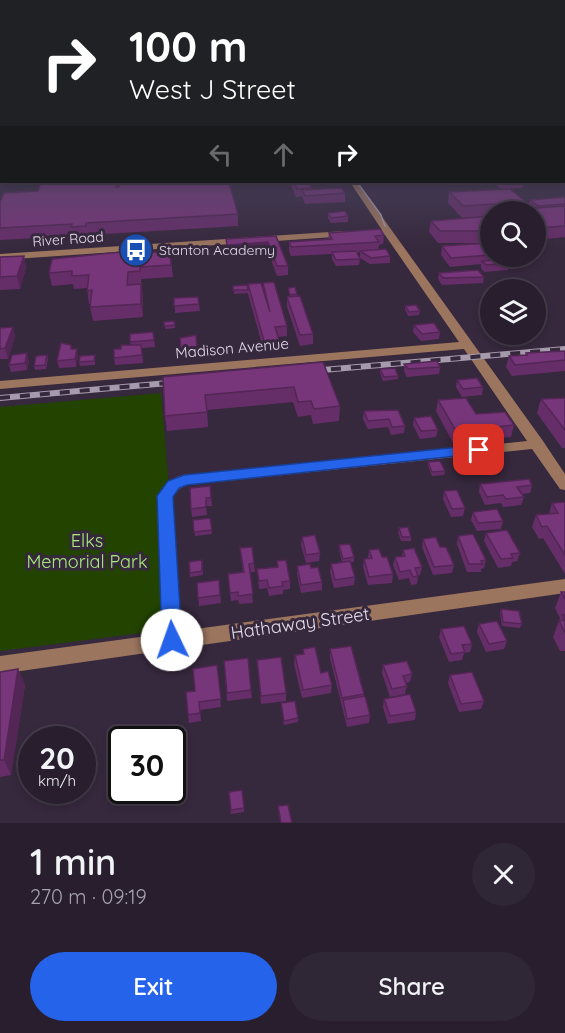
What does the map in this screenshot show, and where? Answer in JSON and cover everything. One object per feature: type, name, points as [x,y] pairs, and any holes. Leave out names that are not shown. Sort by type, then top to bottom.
[{"type":"street","points":[[354,183],[565,485]]},
{"type":"street","name":"River Road","points":[[0,257],[387,229]]},
{"type":"street","name":"Madison Avenue","points":[[0,385],[467,345]]},
{"type":"street","points":[[172,640],[165,496],[174,485],[184,480],[537,444]]},
{"type":"street","name":"Hathaway Street","points":[[0,665],[565,586]]},
{"type":"green space","name":"Elks Memorial Park","points":[[161,393],[181,628],[0,651],[0,407]]},
{"type":"building","points":[[41,183],[117,183],[116,187],[119,187],[120,183],[229,183],[238,214],[86,223],[86,226],[71,227],[72,224],[0,228],[0,202],[4,193],[38,191]]},
{"type":"building","points":[[294,183],[310,183],[312,188],[297,189]]},
{"type":"building","points":[[341,188],[345,193],[305,196],[302,190]]},
{"type":"building","points":[[510,189],[525,201],[480,201],[480,205],[463,206],[449,192]]},
{"type":"building","points":[[565,197],[565,204],[546,205],[546,201],[530,200]]},
{"type":"building","points":[[565,206],[565,226],[546,227],[546,207]]},
{"type":"building","points":[[345,211],[348,216],[331,218],[328,213]]},
{"type":"building","points":[[480,217],[480,231],[440,231],[431,221]]},
{"type":"building","points":[[380,229],[384,235],[375,236],[379,242],[291,247],[289,242],[332,239],[329,233]]},
{"type":"building","points":[[276,236],[288,266],[277,266],[268,242],[227,245],[226,239]]},
{"type":"building","points":[[480,244],[480,256],[451,258],[442,246]]},
{"type":"building","points":[[386,249],[390,256],[371,258],[360,251]]},
{"type":"building","points":[[141,250],[141,253],[170,251],[171,265],[140,267],[140,271],[128,272],[127,285],[141,284],[141,304],[90,307],[92,290],[87,291],[89,275],[72,276],[72,271],[49,273],[52,259]]},
{"type":"building","points":[[356,251],[360,259],[336,260],[332,252]]},
{"type":"building","points":[[24,256],[17,276],[0,277],[0,257]]},
{"type":"building","points":[[478,270],[484,277],[443,278],[439,273]]},
{"type":"building","points":[[274,282],[287,326],[275,327],[279,340],[264,341],[248,284],[261,283],[270,312],[263,283]]},
{"type":"building","points":[[247,285],[248,290],[233,290],[233,286]]},
{"type":"building","points":[[295,287],[297,294],[290,295],[288,288]]},
{"type":"building","points":[[300,296],[313,334],[300,335],[287,297]]},
{"type":"building","points":[[198,297],[199,304],[174,306],[174,298]]},
{"type":"building","points":[[416,305],[420,311],[409,312],[405,306]]},
{"type":"building","points":[[174,321],[175,325],[164,326],[164,322]]},
{"type":"building","points":[[434,323],[440,332],[422,334],[414,325]]},
{"type":"building","points":[[13,327],[5,348],[0,349],[0,328]]},
{"type":"building","points":[[153,332],[154,340],[130,342],[130,334]]},
{"type":"building","points":[[196,335],[197,349],[181,350],[180,338]]},
{"type":"building","points":[[61,343],[71,345],[71,349],[77,349],[75,359],[57,361]]},
{"type":"building","points":[[121,345],[141,345],[142,355],[114,358],[114,349],[121,349]]},
{"type":"building","points":[[565,351],[565,360],[515,365],[509,356],[527,355],[526,353]]},
{"type":"building","points":[[27,353],[25,363],[9,365],[12,355]]},
{"type":"building","points":[[47,355],[45,365],[34,366],[36,356]]},
{"type":"building","points":[[95,355],[94,361],[79,362],[80,356]]},
{"type":"building","points":[[437,361],[440,367],[408,369],[404,364]]},
{"type":"building","points":[[323,362],[340,406],[314,409],[311,401],[298,402],[294,387],[205,395],[207,412],[165,416],[163,377]]},
{"type":"building","points":[[395,368],[398,376],[384,377],[380,369]]},
{"type":"building","points":[[477,378],[483,387],[463,389],[457,380]]},
{"type":"building","points":[[466,398],[476,414],[505,412],[514,425],[456,431],[438,400]]},
{"type":"building","points":[[565,398],[565,430],[541,399]]},
{"type":"building","points":[[398,410],[405,426],[392,427],[389,419],[368,421],[364,411]]},
{"type":"building","points":[[431,416],[438,430],[421,431],[414,418]]},
{"type":"building","points":[[440,461],[445,471],[432,472],[428,462]]},
{"type":"building","points":[[529,479],[532,485],[517,487],[524,497],[506,499],[503,495],[487,497],[480,484]]},
{"type":"building","points":[[210,486],[211,498],[206,498],[206,507],[191,509],[190,488]]},
{"type":"building","points":[[457,490],[465,508],[452,509],[444,491]]},
{"type":"building","points":[[564,502],[565,555],[547,526],[542,527],[536,515],[558,513],[552,503]]},
{"type":"building","points":[[497,509],[503,521],[478,523],[473,512]]},
{"type":"building","points":[[210,518],[212,530],[194,532],[193,520]]},
{"type":"building","points":[[408,527],[411,537],[402,537],[399,528]]},
{"type":"building","points":[[507,530],[520,553],[511,554],[513,558],[501,559],[486,533]]},
{"type":"building","points":[[473,534],[486,560],[481,561],[483,564],[469,564],[458,536]]},
{"type":"building","points":[[315,535],[320,553],[306,555],[302,537]]},
{"type":"building","points":[[436,537],[440,547],[446,547],[454,565],[434,567],[423,539]]},
{"type":"building","points":[[350,544],[354,557],[343,559],[339,545]]},
{"type":"building","points":[[252,547],[254,563],[249,564],[253,594],[238,596],[238,592],[230,593],[228,574],[244,572],[240,548]]},
{"type":"building","points":[[414,548],[422,567],[415,568],[418,576],[413,577],[410,570],[400,572],[395,557],[405,556],[403,550]]},
{"type":"building","points":[[379,549],[382,557],[387,557],[393,574],[369,577],[364,559],[372,558],[369,550]]},
{"type":"building","points":[[202,560],[202,571],[190,573],[189,562]]},
{"type":"building","points":[[286,560],[290,581],[282,582],[283,586],[269,588],[267,580],[259,581],[257,569],[278,567],[277,561]]},
{"type":"building","points":[[350,561],[355,577],[335,580],[331,564]]},
{"type":"building","points":[[310,564],[311,568],[318,567],[322,582],[301,585],[297,566]]},
{"type":"building","points":[[219,580],[220,595],[198,598],[197,583]]},
{"type":"building","points":[[501,609],[519,611],[522,624],[503,622]]},
{"type":"building","points":[[565,620],[565,633],[559,621]]},
{"type":"building","points":[[497,621],[507,641],[489,644],[479,624]]},
{"type":"building","points":[[464,626],[472,644],[462,645],[465,652],[451,654],[441,629]]},
{"type":"building","points":[[351,646],[364,694],[342,698],[330,649]]},
{"type":"building","points":[[315,647],[321,673],[328,671],[332,685],[303,690],[295,655],[304,654],[303,649]]},
{"type":"building","points":[[281,657],[286,693],[261,696],[257,660]]},
{"type":"building","points":[[248,658],[251,690],[227,693],[224,661]]},
{"type":"building","points":[[407,661],[412,674],[403,676],[407,686],[392,689],[383,665]]},
{"type":"building","points":[[217,665],[221,699],[199,702],[200,713],[188,715],[186,692],[195,691],[193,669]]},
{"type":"building","points":[[18,669],[4,760],[0,760],[0,672]]},
{"type":"building","points":[[472,672],[484,701],[461,704],[450,675]]},
{"type":"building","points":[[410,694],[416,712],[390,716],[384,699]]},
{"type":"building","points":[[365,696],[370,715],[347,719],[343,700]]},
{"type":"building","points":[[295,701],[298,718],[284,721],[281,703]]},
{"type":"building","points":[[242,790],[244,808],[231,810],[229,792]]},
{"type":"building","points":[[288,805],[292,823],[281,823],[278,806]]},
{"type":"tram line","points":[[358,183],[381,215],[385,226]]},
{"type":"railway","points":[[311,371],[565,349]]},
{"type":"railway","points":[[0,398],[179,382]]},
{"type":"place","name":"Stanton Academy","points":[[136,250]]},
{"type":"route","points":[[172,640],[165,496],[166,491],[174,485],[184,480],[479,450]]}]
